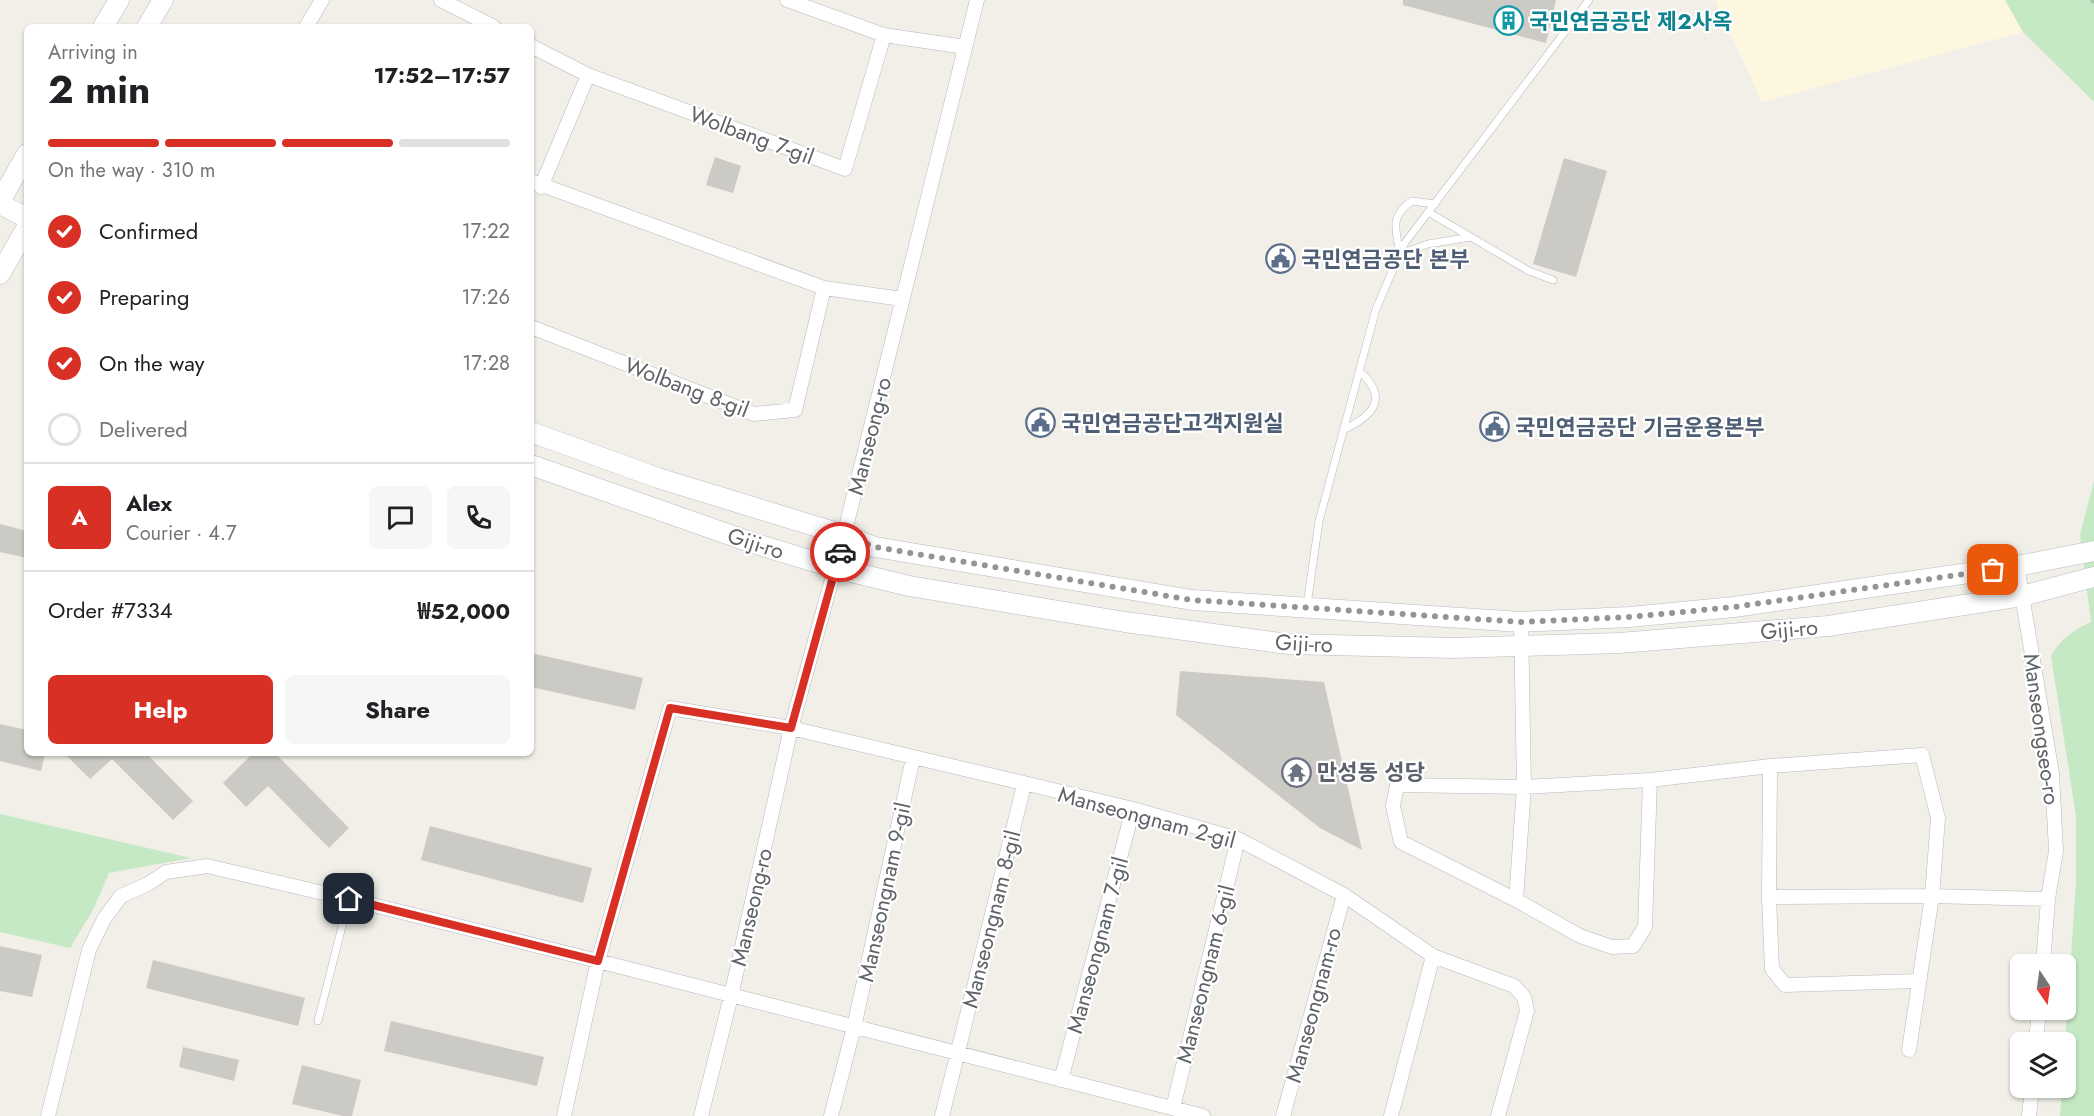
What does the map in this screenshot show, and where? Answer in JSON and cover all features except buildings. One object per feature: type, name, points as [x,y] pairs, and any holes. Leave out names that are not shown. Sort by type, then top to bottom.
[{"type":"street","points":[[105,24],[119,0]]},
{"type":"street","points":[[149,24],[163,0]]},
{"type":"street","points":[[308,24],[322,0]]},
{"type":"street","points":[[441,0],[488,24]]},
{"type":"street","points":[[787,0],[884,35],[965,47]]},
{"type":"street","name":"Manseong-ro","points":[[701,1116],[791,728],[844,535],[977,0]]},
{"type":"street","name":"Wolbang 7-gil","points":[[534,48],[588,75],[845,169],[884,35]]},
{"type":"street","points":[[588,75],[536,184],[824,288],[902,299]]},
{"type":"street","points":[[21,180],[0,202],[24,216]]},
{"type":"street","points":[[0,274],[24,232]]},
{"type":"street","name":"Wolbang 8-gil","points":[[534,328],[754,414],[795,410],[824,288]]},
{"type":"street","name":"Giji-ro","points":[[534,433],[658,478],[844,535],[875,547],[1192,600],[1521,622],[1630,617],[1734,607],[2017,566],[2094,551]]},
{"type":"street","name":"Giji-ro","points":[[534,466],[753,543],[835,568],[920,588],[1125,622],[1288,644],[1454,648],[1619,643],[1828,626],[2022,596],[2094,577]]},
{"type":"street","name":"Manseongseo-ro","points":[[2017,566],[2052,773],[2055,851],[2044,954]]},
{"type":"street","points":[[1516,900],[1524,787],[1521,622]]},
{"type":"street","name":"Manseongnam 2-gil","points":[[598,961],[670,708],[791,728],[1133,809],[1238,839],[1344,895],[1433,956],[1514,986],[1524,997],[1527,1011],[1498,1116]]},
{"type":"street","points":[[1650,780],[1645,927],[1633,946],[1612,947],[1580,936],[1516,900],[1401,842],[1393,806],[1397,785],[1524,787],[1650,780],[1770,766],[1922,755],[1938,818],[1932,896],[1909,1050]]},
{"type":"street","name":"Manseongnam 9-gil","points":[[854,1027],[913,758]]},
{"type":"street","points":[[1770,766],[1769,897],[1772,969],[1785,985],[1919,981]]},
{"type":"street","name":"Manseongnam 8-gil","points":[[958,1054],[1024,785]]},
{"type":"street","name":"Manseongnam 7-gil","points":[[1061,1080],[1133,809]]},
{"type":"street","name":"Manseongnam 6-gil","points":[[1173,1108],[1238,839]]},
{"type":"street","points":[[48,1116],[89,950],[104,919],[121,896],[148,884],[166,872],[207,866],[598,961],[1203,1116]]},
{"type":"street","name":"Manseongnam-ro","points":[[1283,1116],[1344,895]]},
{"type":"street","points":[[1769,897],[1932,896],[2048,899]]},
{"type":"street","points":[[1391,1116],[1433,956]]},
{"type":"street","points":[[564,1116],[598,961]]},
{"type":"street","points":[[831,1116],[854,1027]]},
{"type":"street","points":[[942,1116],[958,1054]]},
{"type":"street","points":[[2029,1116],[2031,1098]]},
{"type":"lane","points":[[1306,608],[1319,521],[1343,430],[1376,309],[1404,244],[1589,0]]},
{"type":"lane","points":[[1400,254],[1394,221],[1402,208],[1412,201],[1435,204]]},
{"type":"lane","points":[[1428,212],[1529,271],[1553,280]]},
{"type":"lane","points":[[1400,254],[1428,244],[1471,237]]},
{"type":"lane","points":[[1343,430],[1362,421],[1373,411],[1376,397],[1371,381],[1359,371]]},
{"type":"lane","points":[[318,1021],[349,899]]},
{"type":"shaded area","points":[[1715,0],[2005,0],[2023,32],[1762,102]]},
{"type":"green space","points":[[2005,0],[2094,0],[2094,102],[2023,32]]},
{"type":"green space","points":[[2094,481],[2094,1116],[2060,1116],[2061,1098],[2076,1098],[2076,1032],[2066,1032],[2067,1020],[2076,1020],[2076,954],[2071,954],[2076,883],[2076,816],[2051,656],[2068,636],[2091,622],[2080,535]]},
{"type":"green space","points":[[0,814],[191,858],[109,873],[94,908],[70,948],[0,932]]},
{"type":"way so far","points":[[840,552],[844,535],[875,547],[1192,600],[1521,622],[1630,617],[1734,607],[1993,570]]},
{"type":"place","name":"국민연금공단 제2사옥","points":[[1508,21]]},
{"type":"place","name":"국민연금공단 본부","points":[[1280,259]]},
{"type":"place","name":"국민연금공단고객지원실","points":[[1040,423]]},
{"type":"place","name":"국민연금공단 기금운용본부","points":[[1494,427]]},
{"type":"place","name":"만성동 성당","points":[[1296,772]]},
{"type":"route","points":[[349,899],[598,961],[670,708],[791,728],[840,552]]}]
